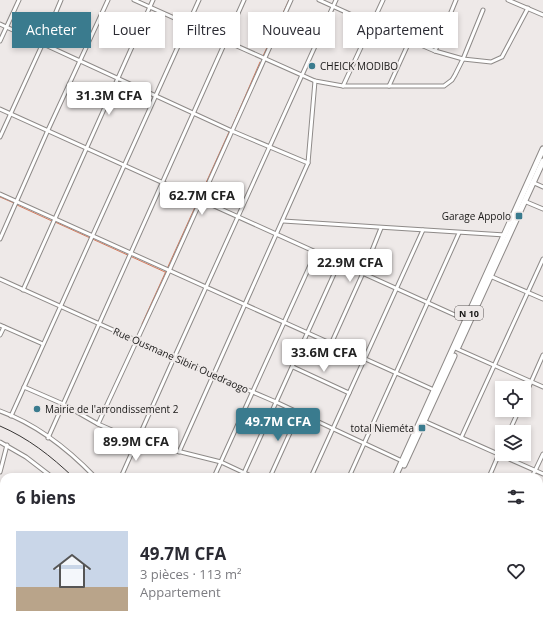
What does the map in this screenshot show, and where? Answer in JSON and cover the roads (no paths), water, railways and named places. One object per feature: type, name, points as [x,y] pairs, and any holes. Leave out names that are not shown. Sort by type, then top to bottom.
[{"type":"main road","name":"N 10","points":[[400,473],[435,391],[524,201],[543,149]]},
{"type":"main road","name":"N 10","points":[[507,236],[531,182],[543,162]]},
{"type":"main road","name":"N 10","points":[[397,473],[404,462]]},
{"type":"street","points":[[0,41],[19,0]]},
{"type":"street","points":[[56,12],[61,0]]},
{"type":"street","points":[[0,239],[108,0]]},
{"type":"street","points":[[134,0],[173,17]]},
{"type":"street","points":[[23,290],[153,0]]},
{"type":"street","points":[[194,12],[199,0]]},
{"type":"street","points":[[239,12],[244,0]]},
{"type":"street","points":[[98,424],[170,271],[200,200],[292,0]]},
{"type":"street","points":[[319,0],[345,12]]},
{"type":"street","points":[[124,473],[336,0]]},
{"type":"street","points":[[378,12],[383,0]]},
{"type":"street","points":[[435,51],[456,0]]},
{"type":"street","points":[[508,0],[543,15]]},
{"type":"street","points":[[428,48],[463,59],[491,62],[502,57],[528,8]]},
{"type":"street","points":[[240,48],[315,81],[343,86],[444,86],[452,80],[463,59],[483,10]]},
{"type":"street","points":[[0,24],[12,30]]},
{"type":"street","points":[[0,137],[41,48]]},
{"type":"street","points":[[54,48],[232,131],[308,163]]},
{"type":"street","points":[[11,416],[177,48]]},
{"type":"street","points":[[48,438],[223,48]]},
{"type":"street","points":[[343,86],[361,48]]},
{"type":"street","points":[[389,86],[406,48]]},
{"type":"street","points":[[179,452],[308,163],[315,81]]},
{"type":"street","points":[[0,109],[125,164],[200,200],[239,216],[468,321]]},
{"type":"street","points":[[531,182],[543,187]]},
{"type":"street","points":[[0,194],[435,391]]},
{"type":"street","points":[[524,201],[543,209]]},
{"type":"street","points":[[283,221],[507,236]]},
{"type":"street","points":[[331,344],[363,273],[381,228]]},
{"type":"street","points":[[313,473],[423,230]]},
{"type":"street","points":[[351,473],[459,233]]},
{"type":"street","points":[[216,473],[316,252]]},
{"type":"street","points":[[461,438],[543,259]]},
{"type":"street","points":[[24,386],[63,404],[98,424],[137,441],[221,462],[244,473],[339,262]]},
{"type":"street","points":[[488,276],[543,299]]},
{"type":"street","name":"Rue Ousmane Sibiri Ouedraogo","points":[[0,279],[174,358],[276,402],[404,462]]},
{"type":"street","points":[[0,336],[2,326],[43,344]]},
{"type":"street","points":[[455,348],[543,387]]},
{"type":"street","points":[[532,381],[543,355]]},
{"type":"street","points":[[293,367],[350,393]]},
{"type":"street","points":[[0,411],[25,423],[48,438],[91,473]]},
{"type":"street","points":[[272,473],[299,413]]},
{"type":"street","points":[[423,420],[495,452]]},
{"type":"street","points":[[0,442],[7,445],[46,473]]},
{"type":"street","points":[[0,472],[7,445]]},
{"type":"street","points":[[534,473],[543,454]]},
{"type":"street","points":[[491,473],[496,461]]},
{"type":"street","points":[[515,461],[541,473]]},
{"type":"waterway","points":[[263,56],[289,0]]},
{"type":"waterway","points":[[231,129],[260,62]]},
{"type":"waterway","points":[[142,324],[229,132]]},
{"type":"waterway","points":[[0,197],[14,203]]},
{"type":"waterway","points":[[17,205],[52,221]]},
{"type":"waterway","points":[[55,222],[165,272]]},
{"type":"railway","points":[[0,426],[39,448],[68,473]]},
{"type":"place","name":"CHEICK MODIBO","points":[[312,66]]},
{"type":"place","name":"Garage Appolo","points":[[519,216]]},
{"type":"place","name":"Mairie de l'arrondissement 2","points":[[37,409]]},
{"type":"place","name":"total Nieméta","points":[[422,428]]}]
